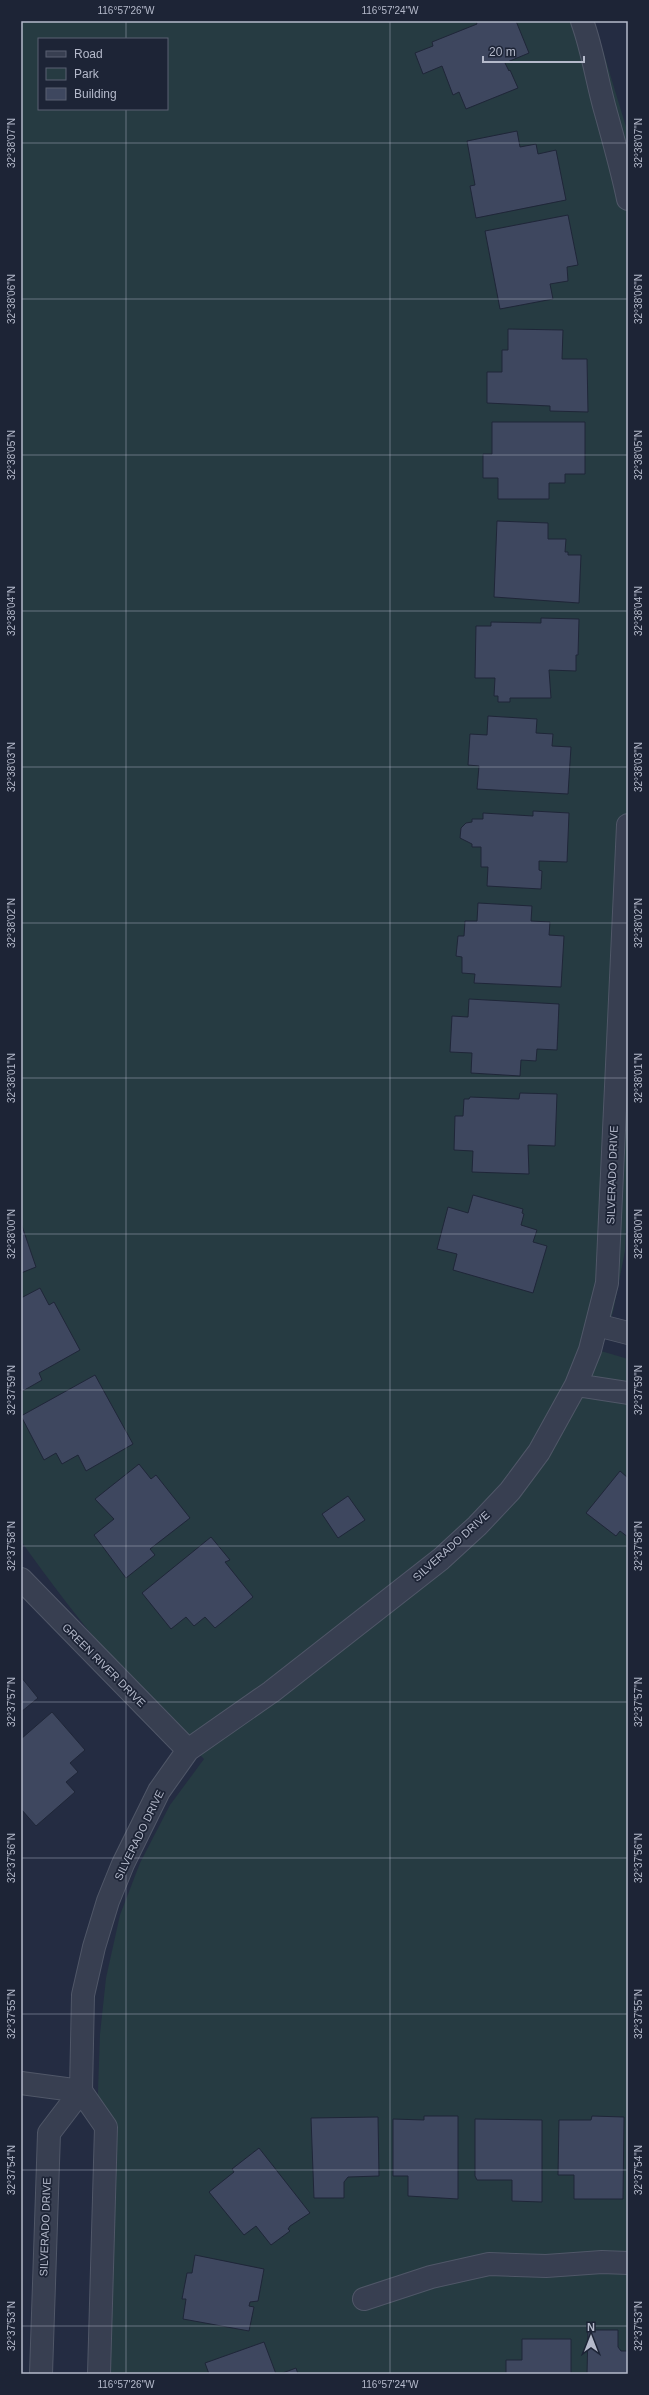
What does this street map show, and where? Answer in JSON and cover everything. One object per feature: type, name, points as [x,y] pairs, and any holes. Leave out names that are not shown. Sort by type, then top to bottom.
[{"type":"street","points":[[582,21],[590,45],[606,113],[617,148],[628,199]]},
{"type":"street","name":"SILVERADO DRIVE","points":[[40,2374],[49,2133],[81,2091],[83,1994],[94,1947],[108,1901],[123,1864],[159,1791],[188,1750],[272,1692],[441,1559],[477,1526],[510,1491],[538,1452],[576,1385],[598,1324],[607,1283],[628,825]]},
{"type":"street","points":[[598,1324],[628,1333]]},
{"type":"street","points":[[576,1385],[628,1393]]},
{"type":"street","name":"GREEN RIVER DRIVE","points":[[21,1579],[188,1750]]},
{"type":"street","points":[[21,2083],[81,2091],[106,2127],[99,2374]]},
{"type":"street","points":[[364,2300],[431,2277],[489,2264],[546,2266],[602,2262],[628,2263]]},
{"type":"green space","points":[[21,21],[594,21],[626,127],[628,1180],[625,1251],[613,1312],[601,1351],[628,1359],[628,2374],[88,2374],[100,2034],[106,1978],[120,1915],[140,1863],[170,1805],[204,1759],[131,1681],[85,1626],[21,1541]]},
{"type":"building","points":[[476,21],[516,21],[529,53],[505,63],[509,71],[510,70],[518,88],[466,109],[459,92],[453,95],[442,66],[423,74],[415,53],[433,46],[432,42],[477,24]]},
{"type":"building","points":[[517,131],[520,147],[536,144],[538,154],[556,150],[566,200],[476,218],[470,186],[475,185],[467,141]]},
{"type":"building","points":[[568,215],[578,265],[567,267],[568,281],[550,284],[553,299],[500,309],[485,231]]},
{"type":"building","points":[[508,329],[563,330],[562,359],[587,359],[588,412],[550,411],[550,406],[487,403],[487,372],[502,372],[502,350],[508,350]]},
{"type":"building","points":[[492,422],[585,422],[585,474],[565,474],[565,483],[549,483],[549,499],[498,499],[498,478],[483,478],[483,454],[492,454]]},
{"type":"building","points":[[497,521],[548,523],[548,539],[566,539],[565,552],[568,552],[568,555],[581,555],[579,603],[494,597]]},
{"type":"building","points":[[541,618],[579,619],[576,671],[549,670],[551,698],[510,698],[510,702],[498,702],[498,696],[494,696],[495,678],[475,678],[476,626],[491,626],[491,622],[541,623]]},
{"type":"building","points":[[488,716],[537,719],[536,733],[553,734],[552,746],[571,747],[568,794],[477,789],[479,766],[468,765],[470,734],[487,735]]},
{"type":"building","points":[[533,811],[569,813],[567,862],[539,861],[539,870],[542,871],[541,889],[487,886],[488,867],[481,867],[481,847],[472,847],[472,844],[460,838],[461,828],[466,823],[472,822],[472,819],[483,819],[483,813],[533,816]]},
{"type":"building","points":[[478,903],[532,906],[531,921],[550,922],[549,935],[564,936],[561,987],[474,983],[475,974],[462,973],[462,957],[456,956],[458,936],[464,936],[465,921],[477,921]]},
{"type":"building","points":[[469,999],[559,1004],[557,1050],[537,1049],[536,1061],[521,1060],[520,1076],[471,1073],[472,1053],[450,1052],[452,1016],[468,1017]]},
{"type":"building","points":[[520,1093],[557,1094],[555,1146],[528,1145],[529,1174],[472,1172],[473,1151],[454,1150],[455,1116],[463,1116],[464,1099],[469,1099],[470,1097],[519,1099]]},
{"type":"building","points":[[473,1195],[523,1209],[522,1213],[524,1214],[521,1225],[537,1230],[533,1242],[547,1246],[533,1293],[453,1270],[457,1254],[437,1249],[448,1207],[468,1213]]},
{"type":"building","points":[[21,1223],[36,1267],[21,1273]]},
{"type":"building","points":[[40,1288],[49,1305],[54,1302],[80,1350],[39,1373],[42,1380],[21,1392],[21,1298]]},
{"type":"building","points":[[95,1375],[133,1444],[86,1471],[78,1455],[62,1464],[56,1453],[44,1460],[21,1416]]},
{"type":"building","points":[[139,1464],[151,1479],[156,1475],[190,1518],[150,1549],[155,1555],[126,1578],[94,1535],[114,1519],[95,1499]]},
{"type":"building","points":[[620,1471],[628,1478],[628,1537],[620,1531],[616,1536],[586,1513]]},
{"type":"building","points":[[348,1496],[365,1520],[338,1538],[322,1514]]},
{"type":"building","points":[[211,1537],[230,1560],[225,1562],[253,1597],[215,1628],[205,1617],[194,1626],[186,1617],[171,1629],[142,1593]]},
{"type":"building","points":[[21,1677],[38,1698],[21,1712]]},
{"type":"building","points":[[52,1712],[85,1750],[70,1763],[78,1772],[66,1782],[75,1792],[36,1826],[21,1809],[21,1739]]},
{"type":"building","points":[[424,2116],[458,2116],[458,2199],[408,2196],[408,2176],[393,2176],[393,2119],[424,2120]]},
{"type":"building","points":[[592,2116],[624,2117],[623,2199],[574,2199],[574,2175],[558,2175],[559,2120],[591,2120]]},
{"type":"building","points":[[378,2117],[379,2176],[348,2177],[344,2182],[344,2198],[314,2198],[311,2118]]},
{"type":"building","points":[[475,2119],[542,2120],[542,2202],[512,2201],[512,2180],[477,2180],[475,2176]]},
{"type":"building","points":[[259,2148],[310,2213],[290,2226],[288,2229],[290,2231],[271,2245],[256,2226],[244,2235],[209,2192],[234,2172],[232,2169]]},
{"type":"building","points":[[195,2255],[264,2269],[258,2301],[250,2302],[249,2306],[254,2307],[249,2331],[183,2319],[186,2299],[182,2299],[187,2273],[192,2273]]},
{"type":"building","points":[[588,2330],[618,2330],[618,2347],[621,2351],[628,2351],[628,2374],[587,2374]]},
{"type":"building","points":[[522,2339],[571,2339],[571,2374],[506,2374],[506,2360],[522,2360]]},
{"type":"building","points":[[264,2342],[276,2374],[209,2374],[205,2363]]},
{"type":"building","points":[[296,2368],[298,2374],[280,2374]]}]
